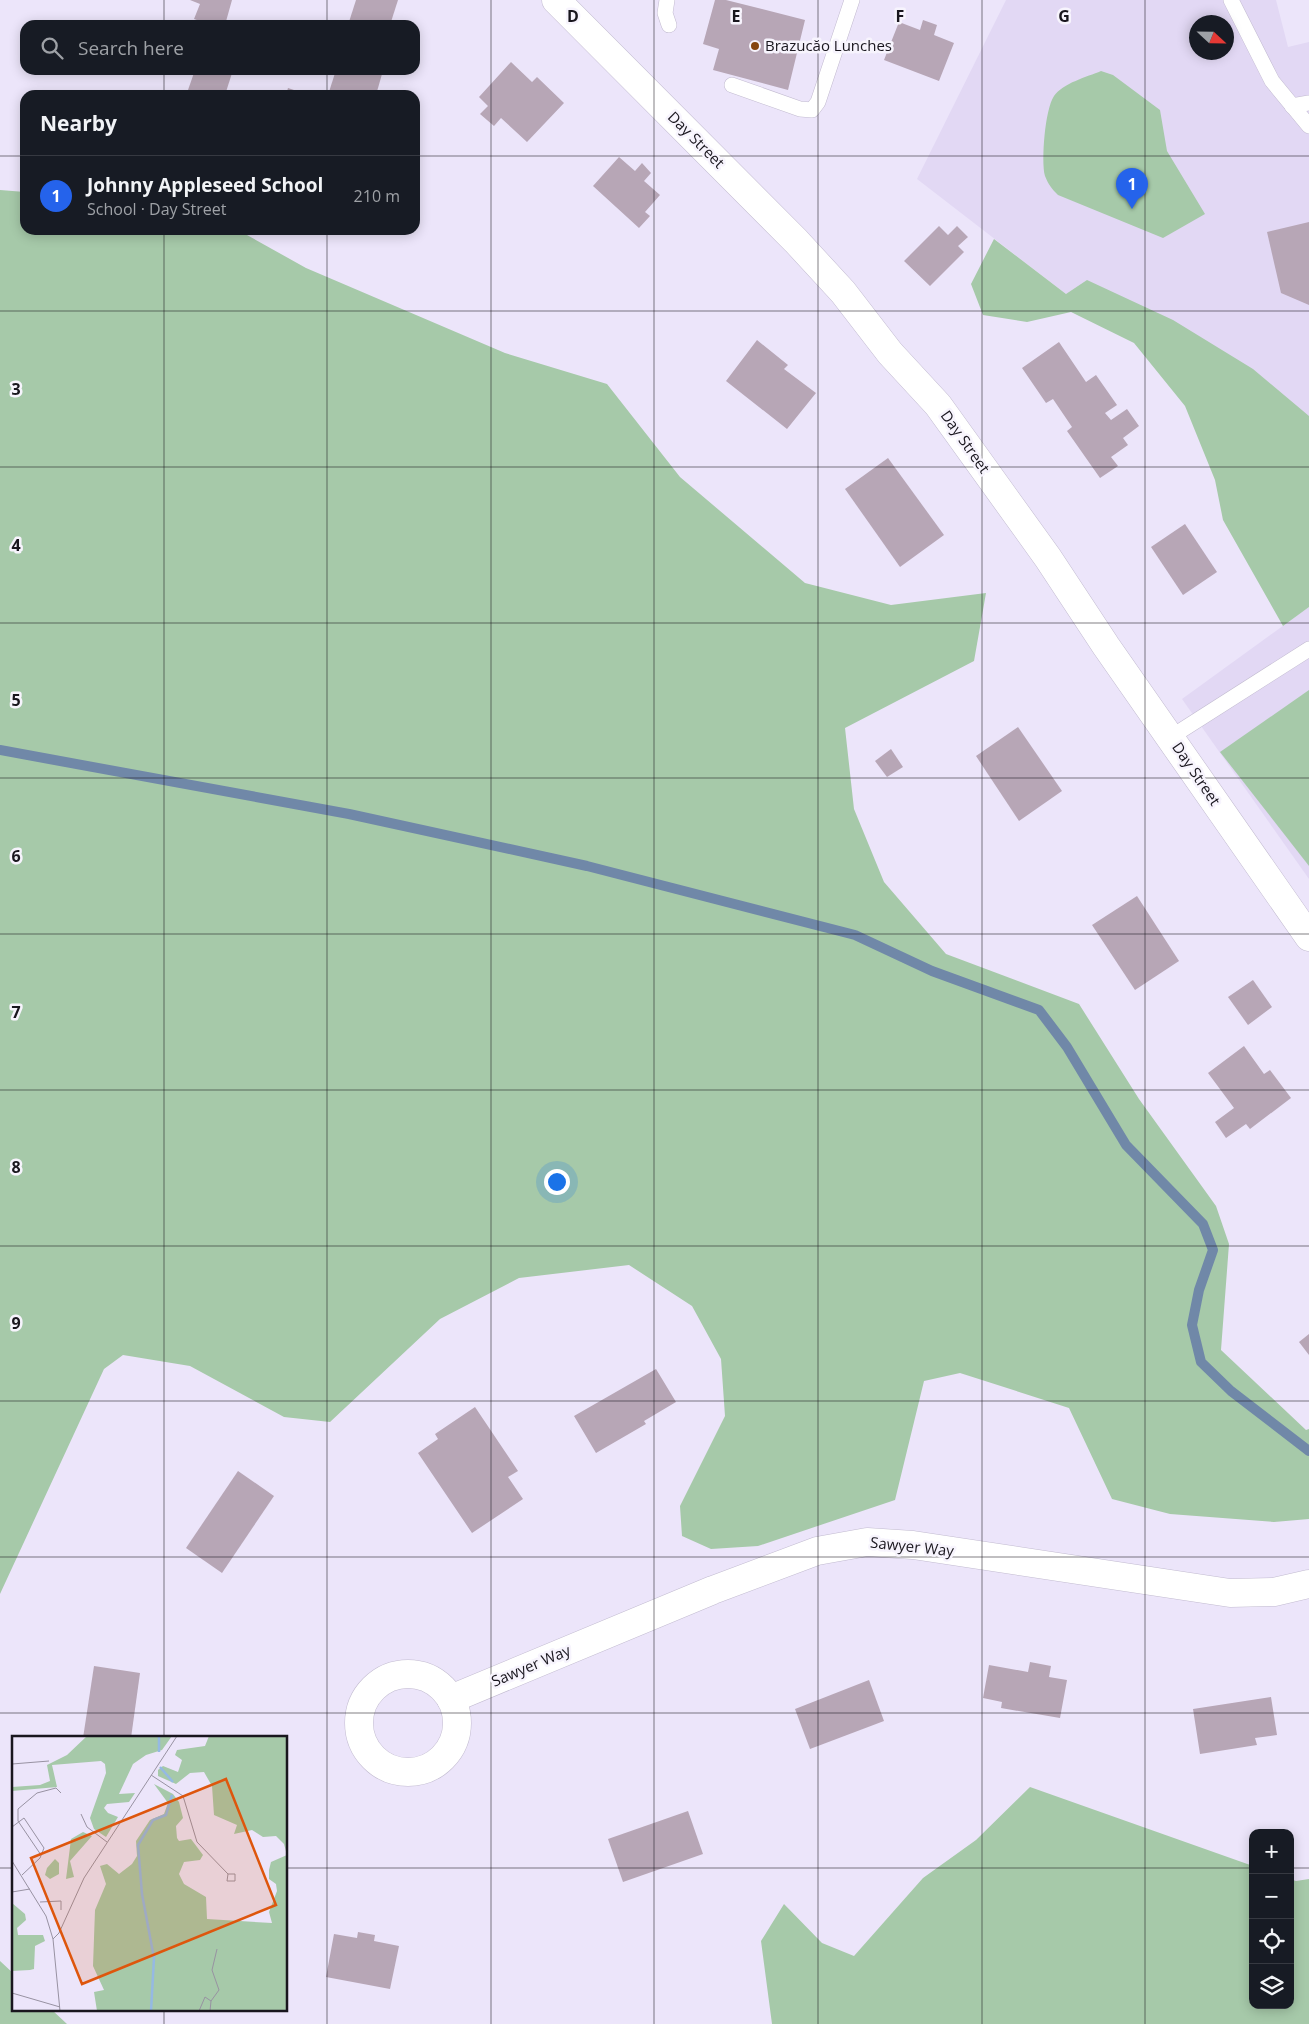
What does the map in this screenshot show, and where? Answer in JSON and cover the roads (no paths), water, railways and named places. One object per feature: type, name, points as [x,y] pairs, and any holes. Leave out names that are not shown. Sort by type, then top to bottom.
[{"type":"main road","name":"Day Street","points":[[556,0],[796,240],[843,292],[890,353],[938,405],[1048,558],[1106,646],[1309,937]]},
{"type":"main road","name":"Sawyer Way","points":[[451,1699],[713,1590],[817,1550],[845,1544],[867,1542],[913,1545],[1230,1594],[1274,1592],[1309,1584]]},
{"type":"lane","points":[[667,0],[665,13],[669,25]]},
{"type":"lane","points":[[732,85],[800,110],[812,110],[818,102],[852,0]]},
{"type":"lane","points":[[1231,0],[1272,81],[1309,126]]},
{"type":"lane","points":[[1292,106],[1309,102]]},
{"type":"lane","points":[[1171,737],[1309,649]]},
{"type":"waterway","points":[[0,750],[349,814],[587,866],[855,935],[932,971],[1039,1010],[1067,1047],[1126,1145],[1203,1224],[1213,1250],[1199,1290],[1192,1325],[1201,1362],[1231,1391],[1309,1451]]},
{"type":"place","name":"Brazucăo Lunches","points":[[755,46]]},
{"type":"place","name":"Johnny Appleseed School","points":[[1132,209]]}]
